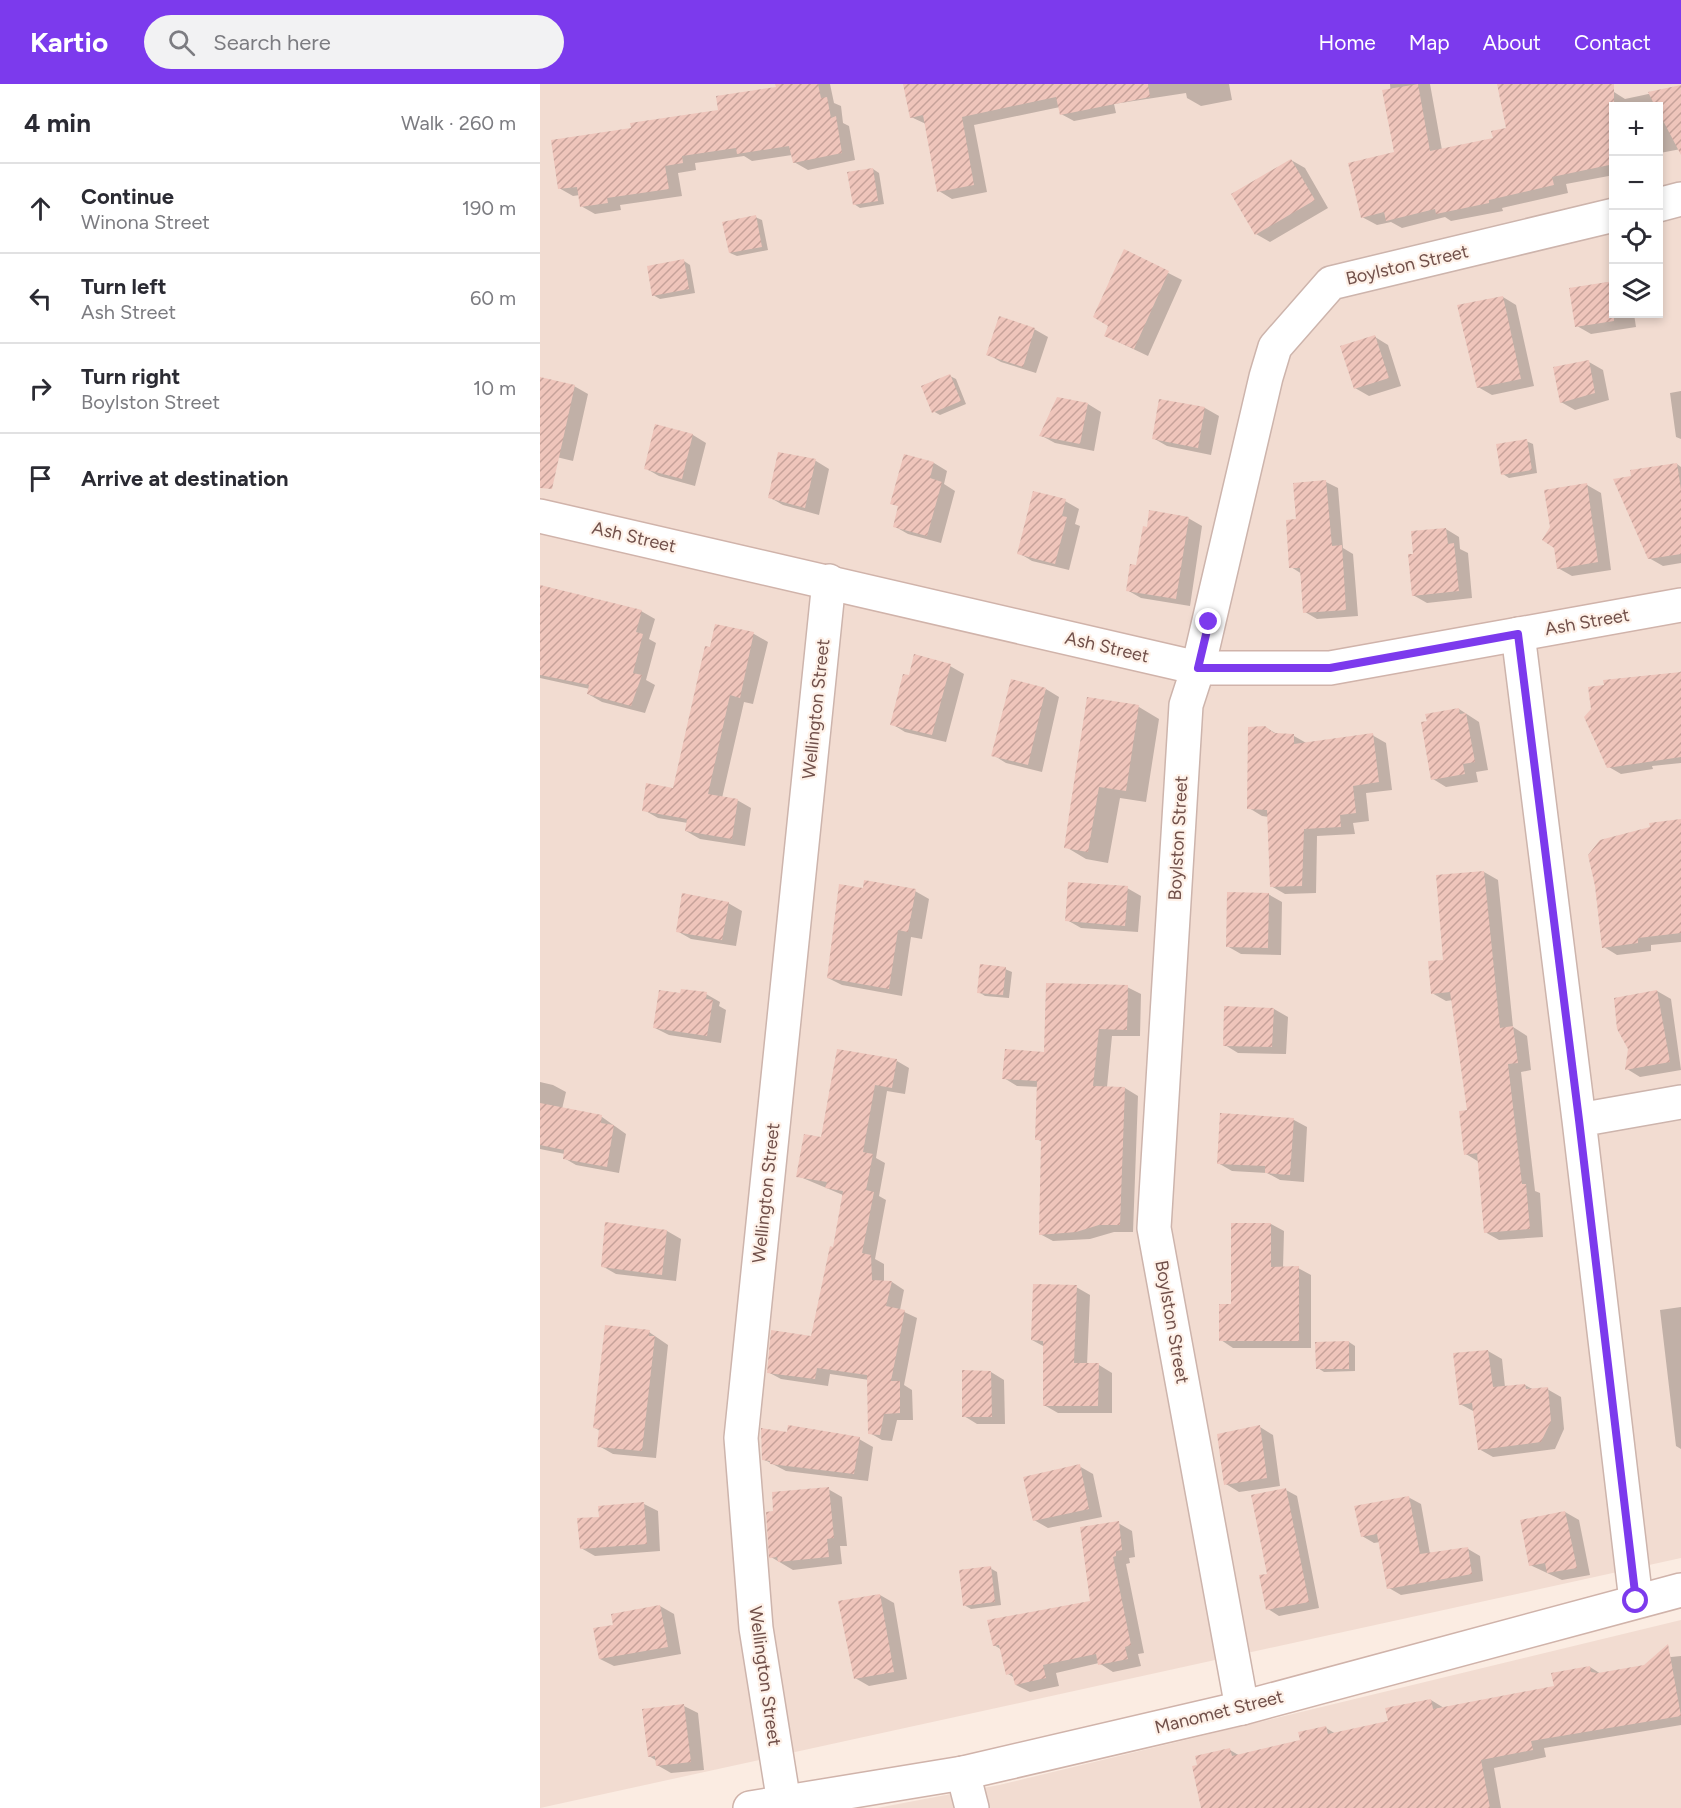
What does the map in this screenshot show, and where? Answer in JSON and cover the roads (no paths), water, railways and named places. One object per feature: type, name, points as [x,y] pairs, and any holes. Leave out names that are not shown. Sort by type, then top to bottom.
[{"type":"street","points":[[1663,204],[1681,199]]},
{"type":"street","name":"Boylston Street","points":[[1242,1708],[1154,1228],[1186,705],[1198,668],[1266,376],[1275,347],[1331,283],[1609,216]]},
{"type":"street","name":"Ash Street","points":[[540,516],[1198,668],[1330,668],[1681,604]]},
{"type":"street","name":"Wellington Street","points":[[784,1803],[756,1628],[741,1438],[829,581]]},
{"type":"street","points":[[1518,634],[1636,1601]]},
{"type":"street","points":[[1579,1120],[1681,1102]]},
{"type":"street","name":"Manomet Street","points":[[750,1808],[963,1773],[1242,1708],[1681,1590]]},
{"type":"street","points":[[963,1773],[972,1808]]}]
